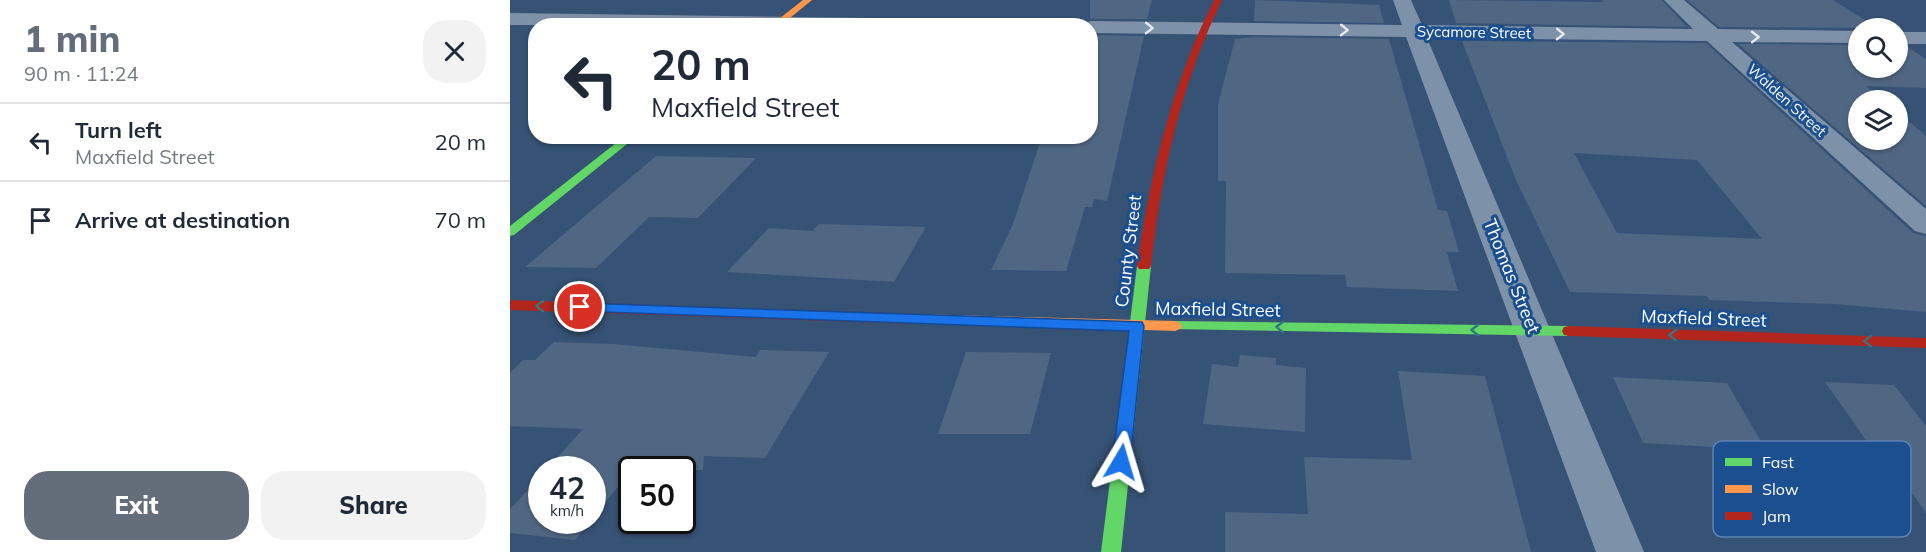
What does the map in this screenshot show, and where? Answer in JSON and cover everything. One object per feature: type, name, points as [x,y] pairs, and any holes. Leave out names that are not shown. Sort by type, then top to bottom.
[{"type":"main road","points":[[784,18],[808,0]]},
{"type":"main road","name":"County Street","points":[[1111,552],[1137,326],[1162,142],[1174,98],[1202,29],[1218,0]]},
{"type":"main road","points":[[510,232],[622,144]]},
{"type":"main road","name":"Maxfield Street","points":[[510,305],[1137,326],[1534,330],[1926,343]]},
{"type":"street","name":"Thomas Street","points":[[1402,0],[1412,31],[1534,330],[1620,552]]},
{"type":"street","name":"Walden Street","points":[[1673,0],[1926,225]]},
{"type":"street","points":[[510,20],[528,20]]},
{"type":"street","name":"Sycamore Street","points":[[1098,27],[1848,37]]},
{"type":"street","points":[[1908,38],[1926,38]]},
{"type":"building","points":[[1090,0],[1152,0],[1147,19],[1090,18]]},
{"type":"building","points":[[1255,0],[1379,5],[1384,23],[1254,21]]},
{"type":"building","points":[[1449,0],[1604,2],[1601,0],[1662,0],[1687,27],[1456,23]]},
{"type":"building","points":[[1687,0],[1833,0],[1862,18],[1848,18],[1848,28],[1719,27]]},
{"type":"building","points":[[1098,35],[1144,36],[1107,201],[1094,199],[1092,207],[1085,207],[1066,271],[991,270],[1013,224],[1039,144],[1098,144]]},
{"type":"building","points":[[1254,37],[1389,39],[1438,210],[1447,211],[1459,252],[1447,252],[1458,291],[1347,287],[1345,275],[1225,273],[1226,181],[1218,181],[1218,104],[1235,39]]},
{"type":"building","points":[[1462,41],[1706,43],[1913,233],[1926,236],[1926,312],[1835,304],[1709,300],[1707,296],[1570,292],[1516,180]],"holes":[[[1574,153],[1697,160],[1762,239],[1617,233]]]},
{"type":"building","points":[[1738,44],[1848,45],[1848,78],[1908,78],[1908,47],[1926,59],[1926,88],[1866,86],[1871,90],[1848,90],[1848,139]]},
{"type":"building","points":[[1908,121],[1926,136],[1926,206],[1861,150],[1908,150]]},
{"type":"building","points":[[656,156],[756,158],[698,218],[649,217],[596,268],[525,267]]},
{"type":"building","points":[[819,224],[926,227],[894,282],[727,272],[769,228],[813,231]]},
{"type":"building","points":[[554,342],[613,344],[756,357],[760,350],[829,352],[765,458],[704,456],[703,470],[696,470],[696,456],[618,456],[618,487],[606,501],[606,456],[559,456],[583,429],[510,426],[510,373],[523,360],[535,360]]},
{"type":"building","points":[[966,352],[1051,353],[1030,434],[938,434]]},
{"type":"building","points":[[1240,355],[1276,358],[1276,365],[1306,368],[1305,432],[1203,424],[1212,364],[1238,367]]},
{"type":"building","points":[[1398,371],[1485,376],[1531,552],[1225,552],[1225,512],[1308,514],[1304,457],[1412,460]]},
{"type":"building","points":[[1613,377],[1727,383],[1761,441],[1713,441],[1713,447],[1643,443]]},
{"type":"building","points":[[1825,382],[1894,385],[1926,426],[1926,513],[1911,492],[1911,441],[1867,441]]},
{"type":"building","points":[[528,490],[528,534],[580,534],[575,540],[510,533],[510,509]]},
{"type":"traffic: fast","points":[[510,232],[622,144]]},
{"type":"traffic: fast","points":[[1111,552],[1144,266]]},
{"type":"traffic: fast","points":[[1175,326],[1569,331]]},
{"type":"traffic: slow","points":[[784,18],[808,0]]},
{"type":"traffic: slow","points":[[916,319],[1175,326]]},
{"type":"traffic: jam","points":[[1144,266],[1154,196],[1168,129],[1189,64],[1218,0]]},
{"type":"traffic: jam","points":[[510,305],[916,319]]},
{"type":"traffic: jam","points":[[1569,331],[1926,343]]},
{"type":"route","points":[[580,307],[1137,326],[1121,462]]}]
